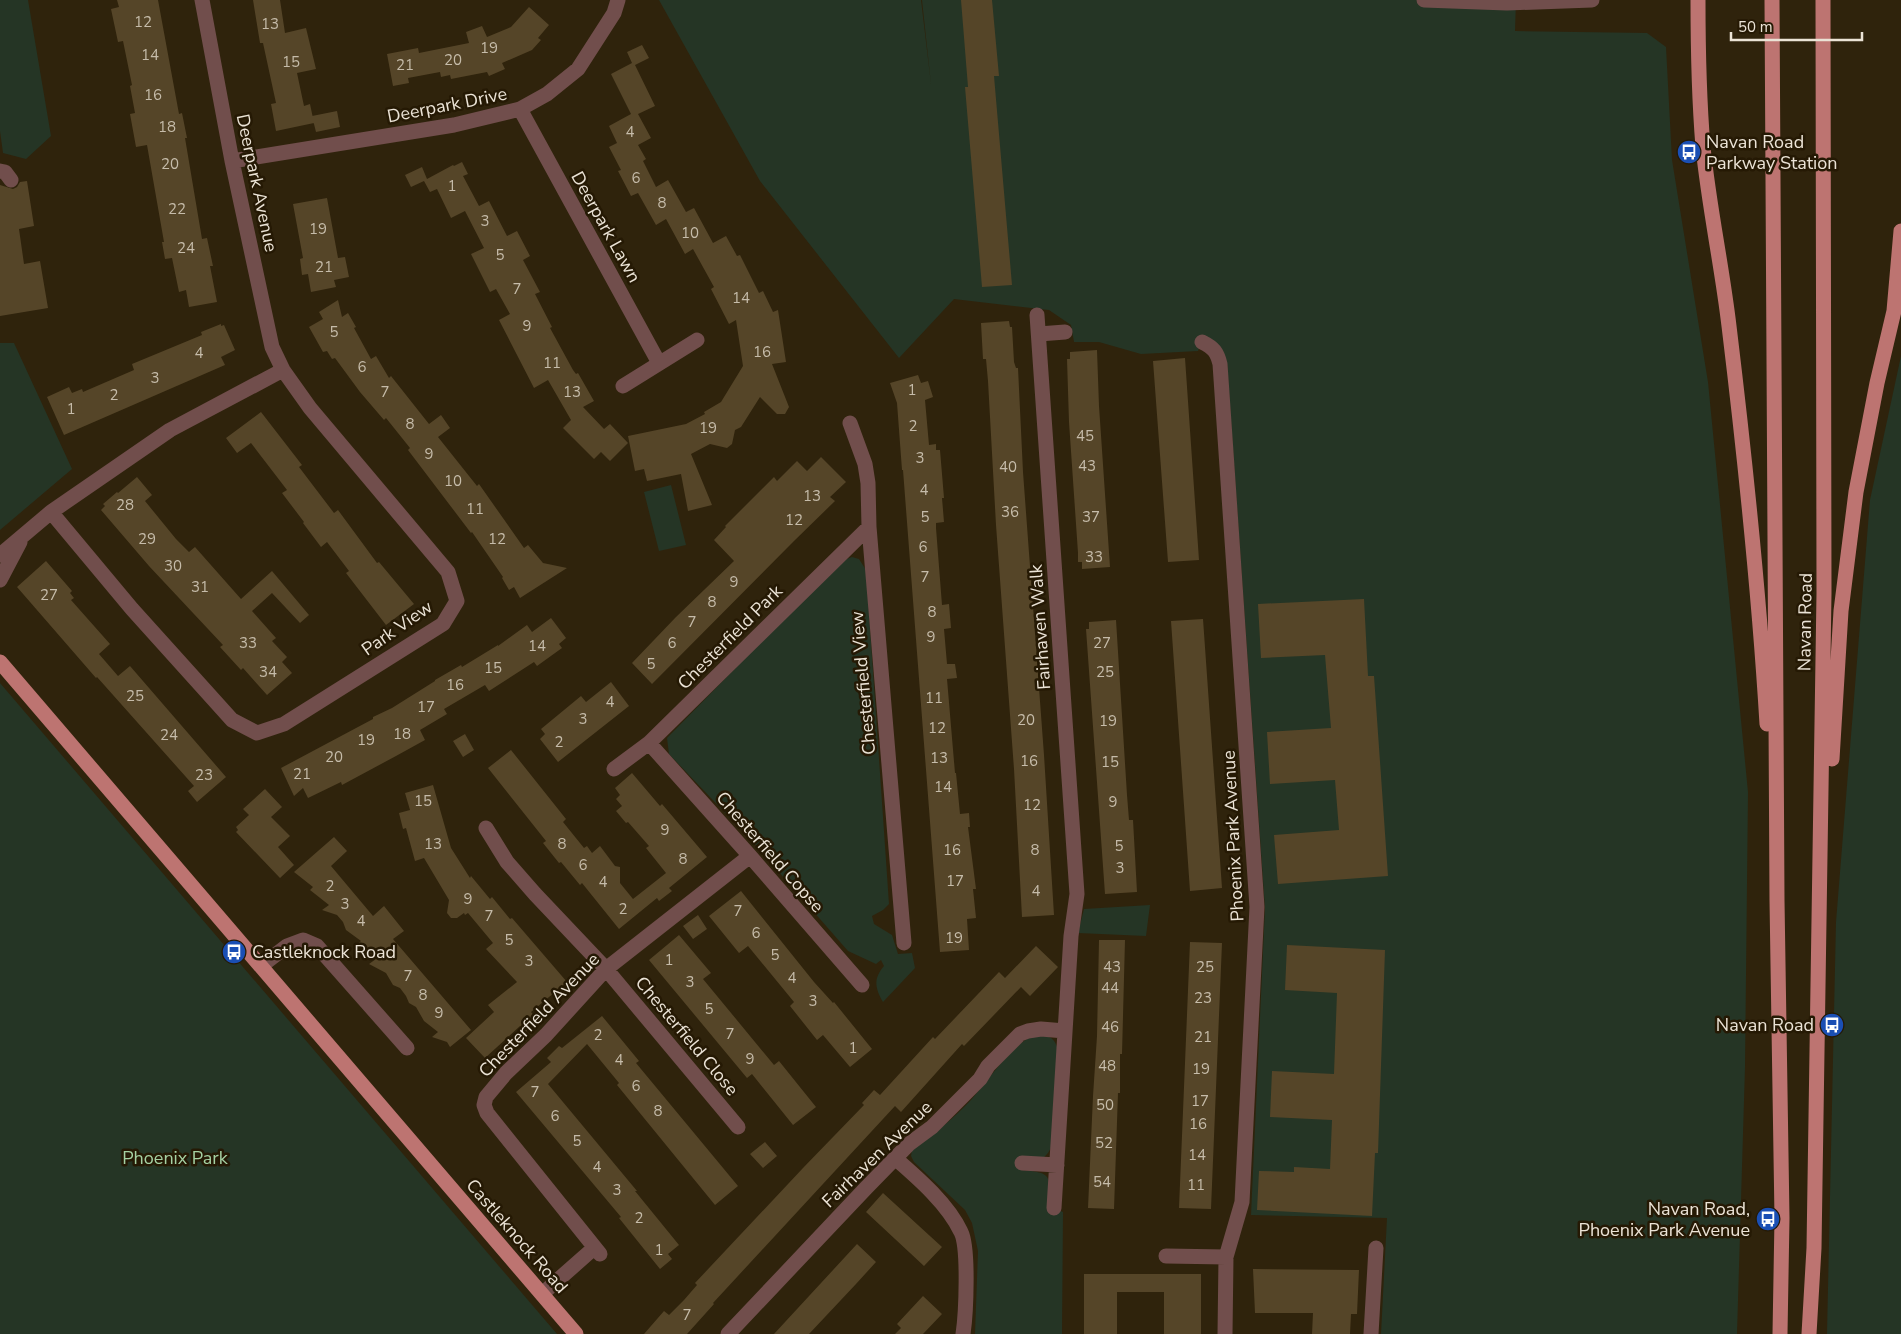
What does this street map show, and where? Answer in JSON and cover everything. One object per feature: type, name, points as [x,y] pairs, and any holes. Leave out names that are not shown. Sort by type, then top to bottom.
[{"type":"main road","points":[[1698,0],[1699,82],[1704,148],[1717,251],[1729,324],[1751,521],[1778,900]]},
{"type":"main road","name":"Navan Road","points":[[1772,0],[1782,1218],[1780,1334]]},
{"type":"main road","name":"Navan Road","points":[[1809,1334],[1814,1248],[1824,592],[1823,0]]},
{"type":"main road","points":[[1819,960],[1841,611],[1856,492],[1877,383],[1894,311],[1901,231]]},
{"type":"main road","name":"Castleknock Road","points":[[0,662],[576,1334]]},
{"type":"street","name":"Deerpark Avenue","points":[[202,0],[232,160],[272,347],[283,370]]},
{"type":"street","name":"Deerpark Drive","points":[[232,160],[454,125],[520,109],[547,94],[578,69],[614,13],[618,0]]},
{"type":"street","points":[[1424,0],[1592,0]]},
{"type":"street","name":"Deerpark Lawn","points":[[520,109],[659,363]]},
{"type":"street","name":"Fairhaven Walk","points":[[1037,315],[1077,894],[1071,936],[1065,1031]]},
{"type":"street","points":[[1039,334],[1065,332]]},
{"type":"street","points":[[622,386],[697,340]]},
{"type":"street","name":"Phoenix Park Avenue","points":[[1202,342],[1213,348],[1220,364],[1257,907],[1242,1202],[1226,1257],[1225,1334]]},
{"type":"street","points":[[0,556],[51,512],[170,430],[283,370]]},
{"type":"street","name":"Park View","points":[[51,512],[132,609],[232,720],[257,733],[284,724],[443,624],[457,601],[448,572],[310,408],[283,370]]},
{"type":"street","name":"Chesterfield View","points":[[850,423],[865,464],[868,483],[869,527],[904,944]]},
{"type":"street","name":"Chesterfield Park","points":[[614,769],[649,744],[869,527]]},
{"type":"street","points":[[0,580],[23,536]]},
{"type":"street","name":"Chesterfield Copse","points":[[649,744],[750,856],[862,985]]},
{"type":"street","name":"Chesterfield Close","points":[[486,828],[508,862],[535,894],[606,969],[738,1127]]},
{"type":"street","name":"Chesterfield Avenue","points":[[542,1294],[597,1251],[486,1113],[484,1105],[486,1096],[506,1073],[546,1035],[606,969],[750,856]]},
{"type":"street","points":[[261,966],[287,946],[303,940],[317,946],[407,1048]]},
{"type":"street","name":"Fairhaven Avenue","points":[[728,1334],[895,1158],[909,1144],[932,1127],[980,1079],[988,1066],[1020,1034],[1041,1029],[1065,1031]]},
{"type":"street","points":[[1054,1208],[1065,1031]]},
{"type":"street","points":[[895,1158],[949,1211],[962,1233],[966,1247],[963,1334]]},
{"type":"street","points":[[1022,1163],[1057,1165]]},
{"type":"street","points":[[1371,1334],[1376,1248]]},
{"type":"street","points":[[1166,1256],[1226,1257]]},
{"type":"green space","points":[[0,0],[28,0],[51,136],[26,159],[3,153],[0,131]]},
{"type":"green space","points":[[659,0],[921,0],[931,84],[922,0],[1516,0],[1515,31],[1647,33],[1666,47],[1672,160],[1708,382],[1748,792],[1745,1067],[1737,1334],[1381,1334],[1387,1218],[1251,1215],[1265,908],[1227,363],[1223,353],[1216,343],[1204,335],[1198,351],[1141,354],[1099,342],[1074,342],[1071,325],[1049,310],[954,299],[899,358],[760,181]]},
{"type":"green space","points":[[0,343],[14,343],[72,469],[0,530]]},
{"type":"green space","points":[[1901,356],[1901,1334],[1827,1334],[1836,922],[1870,500]]},
{"type":"green space","points":[[671,485],[686,545],[659,551],[644,492]]},
{"type":"green space","points":[[852,557],[859,559],[866,570],[889,904],[872,916],[874,924],[892,935],[898,954],[912,953],[915,968],[883,1002],[876,984],[878,975],[884,966],[881,960],[876,964],[848,951],[750,839],[669,754],[667,738],[815,587],[844,560]]},
{"type":"green space","name":"Phoenix Park","points":[[0,683],[557,1334],[0,1334]]},
{"type":"green space","points":[[1150,905],[1146,936],[1078,933],[1084,909]]},
{"type":"green space","points":[[1033,1036],[1052,1038],[1058,1049],[1052,1145],[1043,1158],[1021,1170],[1039,1173],[1047,1178],[1049,1182],[1049,1206],[1063,1212],[1062,1334],[975,1334],[978,1251],[972,1223],[965,1210],[914,1162],[911,1156],[912,1150],[957,1114],[1008,1055],[1025,1040]]},
{"type":"building","points":[[117,0],[158,0],[179,114],[182,113],[187,138],[185,138],[202,239],[207,238],[213,266],[210,266],[217,302],[189,307],[186,290],[179,292],[172,258],[165,259],[162,242],[164,242],[147,145],[136,147],[130,114],[135,113],[130,86],[132,85],[123,41],[118,42],[111,9],[119,7]]},
{"type":"building","points":[[253,0],[280,0],[285,33],[306,28],[316,69],[297,73],[304,106],[310,104],[314,123],[276,131],[271,104],[276,103],[263,43],[260,43]]},
{"type":"building","points":[[961,0],[992,0],[999,76],[994,76],[1012,285],[982,287],[965,87],[968,87]]},
{"type":"building","points":[[529,7],[549,25],[538,38],[541,40],[532,50],[502,63],[505,69],[489,76],[487,72],[451,79],[450,75],[441,77],[440,72],[408,78],[409,83],[393,86],[387,54],[418,48],[419,53],[469,43],[466,32],[482,26],[487,37],[511,27]]},
{"type":"building","points":[[642,45],[649,58],[635,65],[655,106],[638,114],[651,138],[638,145],[646,159],[643,161],[656,187],[668,180],[686,212],[694,208],[713,243],[726,236],[737,256],[740,255],[759,293],[763,291],[773,312],[778,310],[786,362],[772,364],[789,407],[785,414],[777,414],[760,397],[741,427],[735,430],[732,444],[727,448],[710,444],[691,454],[712,505],[688,511],[681,474],[647,481],[644,469],[635,471],[628,436],[686,424],[705,414],[704,412],[721,402],[743,366],[736,320],[729,324],[711,289],[714,287],[693,249],[685,254],[666,219],[656,225],[638,193],[631,196],[618,171],[621,170],[609,147],[617,143],[609,126],[631,114],[611,74],[632,63],[627,52]]},
{"type":"building","points":[[337,111],[340,127],[316,132],[312,116]]},
{"type":"building","points":[[462,162],[468,174],[463,176],[479,206],[489,201],[507,236],[517,231],[530,256],[523,260],[540,292],[535,294],[552,327],[550,328],[573,370],[576,374],[578,373],[594,401],[583,407],[604,429],[610,424],[628,443],[610,461],[601,452],[594,459],[563,428],[571,420],[548,380],[534,388],[499,320],[510,314],[496,289],[490,292],[471,254],[484,248],[465,211],[451,218],[437,189],[430,192],[424,181],[411,187],[405,175],[422,167],[427,179]]},
{"type":"building","points":[[27,181],[34,226],[19,229],[24,264],[40,261],[48,308],[0,316],[0,185],[13,189],[20,182]]},
{"type":"building","points":[[327,198],[338,258],[345,257],[349,277],[334,280],[336,287],[311,292],[308,274],[302,275],[300,259],[303,258],[293,204]]},
{"type":"building","points":[[338,300],[342,317],[348,313],[371,359],[376,356],[389,378],[391,376],[429,424],[441,415],[450,428],[438,437],[477,486],[479,484],[524,548],[528,545],[543,563],[567,568],[520,598],[514,587],[509,590],[503,577],[472,532],[408,450],[410,448],[386,418],[384,420],[360,392],[335,358],[332,359],[327,351],[323,352],[309,327],[323,319],[319,312]]},
{"type":"building","points":[[1009,321],[1010,327],[1012,327],[1014,362],[1016,368],[1018,368],[1023,472],[1054,915],[1022,917],[988,381],[986,359],[983,359],[981,323]]},
{"type":"building","points":[[221,324],[221,326],[224,325],[235,350],[221,357],[225,365],[64,435],[47,397],[69,387],[72,393],[82,389],[83,392],[134,370],[132,364],[202,335],[201,332]]},
{"type":"building","points":[[1097,350],[1110,567],[1082,569],[1082,562],[1078,562],[1067,359],[1070,359],[1070,352]]},
{"type":"building","points":[[1185,358],[1199,560],[1168,562],[1153,361]]},
{"type":"building","points":[[918,375],[921,383],[928,381],[933,397],[925,400],[929,445],[936,444],[936,450],[940,450],[944,522],[936,523],[936,528],[942,605],[949,604],[951,628],[944,629],[947,664],[955,664],[957,678],[947,679],[960,814],[969,813],[970,827],[968,827],[976,889],[973,889],[976,918],[967,919],[969,950],[940,952],[903,470],[897,403],[890,383]]},
{"type":"building","points":[[261,412],[302,465],[299,467],[334,513],[338,510],[377,563],[379,562],[414,604],[386,625],[346,573],[349,571],[327,542],[321,547],[303,523],[282,493],[287,490],[251,443],[237,453],[226,438]]},
{"type":"building","points":[[821,457],[846,482],[830,497],[835,501],[652,684],[632,663],[734,561],[714,540],[725,526],[774,477],[777,481],[797,461],[807,471]]},
{"type":"building","points":[[137,477],[152,495],[145,501],[176,539],[189,552],[195,547],[241,599],[272,571],[309,615],[300,623],[272,593],[252,611],[276,638],[272,641],[287,657],[282,662],[292,673],[267,695],[243,668],[241,670],[220,647],[223,645],[149,566],[101,510],[105,506],[103,504]]},
{"type":"building","points":[[46,561],[72,591],[70,593],[74,598],[71,600],[110,644],[99,654],[118,676],[130,666],[226,777],[197,802],[188,791],[194,786],[17,587]]},
{"type":"building","points":[[1364,599],[1368,676],[1374,676],[1388,876],[1278,884],[1274,835],[1339,830],[1335,780],[1270,784],[1267,732],[1331,728],[1325,655],[1261,658],[1258,604]]},
{"type":"building","points":[[551,618],[566,638],[559,644],[562,648],[537,666],[534,662],[489,691],[485,685],[444,709],[447,714],[420,730],[425,740],[342,785],[341,782],[308,798],[303,788],[294,796],[281,768],[392,708],[435,680],[498,646],[527,625],[532,632]]},
{"type":"building","points":[[1203,619],[1222,888],[1190,891],[1171,621]]},
{"type":"building","points":[[1116,620],[1127,795],[1129,820],[1133,820],[1137,892],[1105,894],[1086,629],[1089,629],[1089,622]]},
{"type":"building","points":[[611,682],[629,706],[558,762],[540,739],[545,734],[541,729],[581,696],[586,702]]},
{"type":"building","points":[[465,734],[474,750],[463,757],[453,741]]},
{"type":"building","points":[[511,750],[566,819],[563,822],[584,848],[587,846],[592,853],[600,846],[615,866],[620,867],[620,883],[633,899],[666,873],[646,848],[649,846],[616,811],[622,806],[616,799],[620,795],[615,788],[632,773],[660,806],[662,804],[707,857],[669,888],[672,891],[659,901],[657,898],[619,929],[582,883],[580,885],[561,862],[559,863],[543,843],[546,841],[488,768]]},
{"type":"building","points":[[433,785],[451,848],[470,878],[471,876],[490,899],[492,897],[510,919],[512,918],[567,982],[531,1012],[538,1020],[526,1032],[520,1026],[485,1058],[466,1038],[494,1012],[488,1005],[517,982],[486,949],[493,943],[468,913],[465,915],[464,913],[457,918],[451,918],[447,913],[449,900],[424,858],[415,861],[406,828],[403,829],[399,813],[410,810],[405,793]]},
{"type":"building","points":[[265,789],[282,807],[271,817],[290,836],[278,847],[294,865],[280,878],[236,832],[238,830],[236,827],[249,815],[243,809]]},
{"type":"building","points":[[334,837],[347,851],[331,866],[373,916],[384,906],[404,931],[393,939],[471,1030],[450,1047],[447,1042],[432,1037],[438,1032],[424,1021],[416,1007],[409,1003],[400,988],[393,985],[386,973],[369,964],[376,959],[356,945],[361,941],[346,930],[343,922],[337,915],[322,910],[329,905],[310,890],[313,887],[294,872]]},
{"type":"building","points":[[741,891],[814,982],[834,1002],[872,1049],[850,1067],[823,1035],[817,1040],[790,1006],[794,1002],[748,946],[739,953],[709,916]]},
{"type":"building","points":[[698,915],[707,929],[693,939],[683,926]]},
{"type":"building","points":[[679,935],[711,973],[703,979],[774,1065],[779,1061],[816,1107],[793,1125],[752,1074],[747,1078],[649,960]]},
{"type":"building","points":[[1099,940],[1125,940],[1122,1054],[1120,1054],[1120,1093],[1118,1093],[1114,1209],[1088,1208],[1097,1036]]},
{"type":"building","points":[[1190,942],[1222,943],[1211,1209],[1179,1208]]},
{"type":"building","points":[[1287,945],[1385,950],[1378,1153],[1375,1153],[1372,1216],[1257,1210],[1259,1171],[1294,1172],[1294,1167],[1330,1169],[1332,1120],[1270,1117],[1272,1071],[1334,1074],[1337,993],[1285,990]]},
{"type":"building","points":[[1036,946],[1058,967],[1030,996],[1021,987],[964,1046],[962,1044],[901,1112],[895,1106],[713,1303],[687,1334],[644,1334],[664,1311],[669,1315],[684,1300],[697,1285],[695,1283],[864,1105],[862,1103],[874,1090],[880,1095],[933,1037],[935,1039],[999,972],[1005,978]]},
{"type":"building","points":[[602,1016],[639,1061],[636,1063],[738,1186],[715,1205],[617,1085],[619,1083],[587,1044],[548,1084],[637,1191],[635,1191],[679,1245],[668,1254],[672,1259],[660,1269],[619,1218],[621,1217],[516,1092],[551,1062],[547,1058],[559,1046],[562,1048]]},
{"type":"building","points":[[765,1142],[777,1156],[763,1168],[750,1154]]},
{"type":"building","points":[[883,1193],[942,1247],[924,1266],[866,1212]]},
{"type":"building","points":[[857,1244],[876,1262],[856,1284],[809,1334],[774,1334]]},
{"type":"building","points":[[1253,1269],[1359,1270],[1357,1314],[1351,1314],[1350,1334],[1312,1334],[1313,1313],[1255,1313]]},
{"type":"building","points":[[1084,1274],[1201,1274],[1201,1334],[1164,1334],[1164,1292],[1117,1292],[1117,1334],[1084,1334]]},
{"type":"building","points":[[923,1296],[942,1314],[923,1334],[895,1334],[901,1328],[897,1324]]},
{"type":"place","name":"Navan Road Parkway Station","points":[[1689,152]]},
{"type":"place","name":"Castleknock Road","points":[[234,952]]},
{"type":"place","name":"Navan Road","points":[[1832,1025]]},
{"type":"place","name":"Navan Road, Phoenix Park Avenue","points":[[1768,1219]]}]
